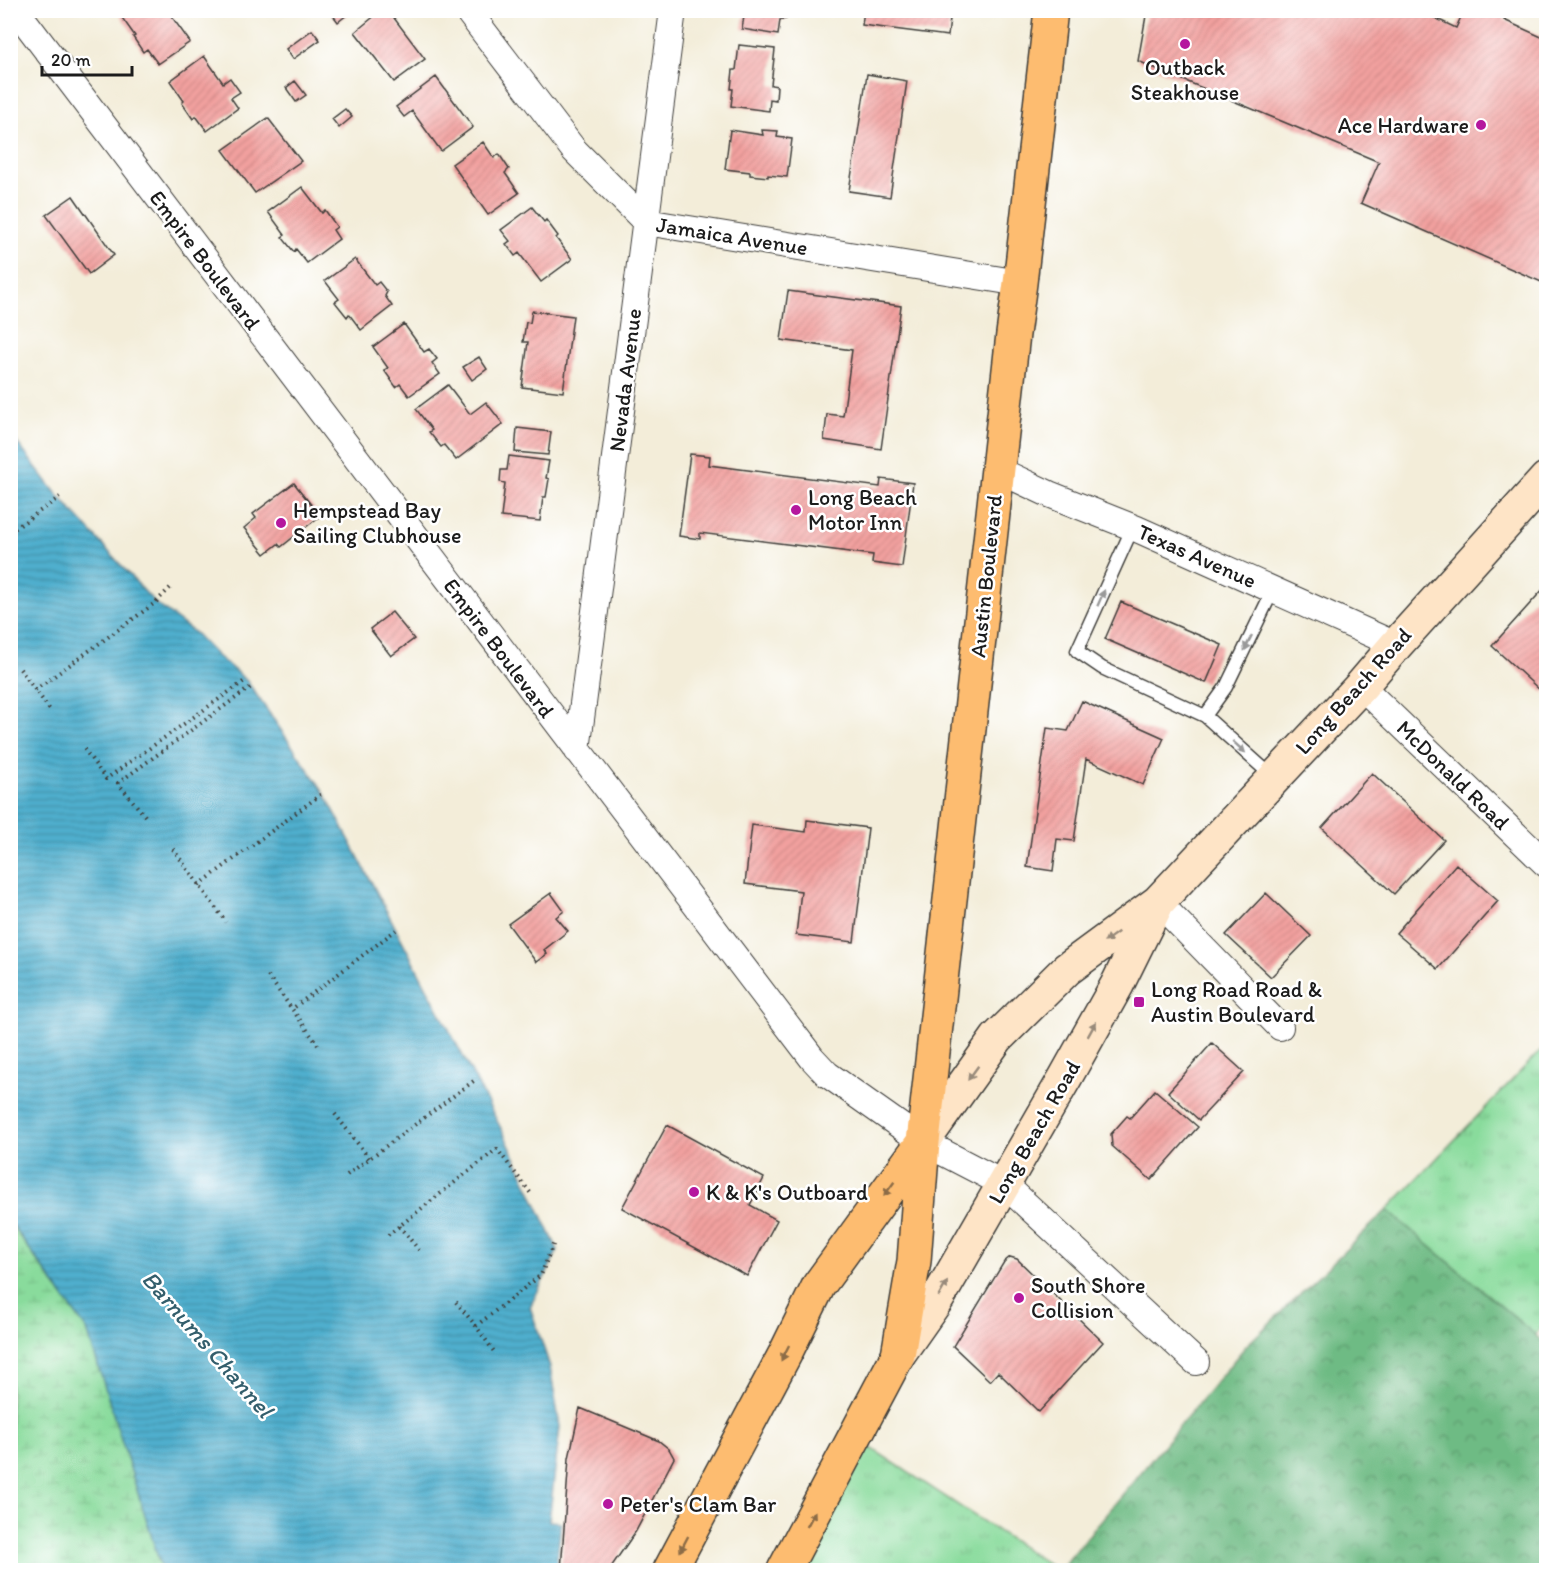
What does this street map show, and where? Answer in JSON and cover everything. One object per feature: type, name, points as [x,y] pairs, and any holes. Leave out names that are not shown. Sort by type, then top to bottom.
[{"type":"main road","name":"Austin Boulevard","points":[[923,1142],[1051,10]]},
{"type":"main road","name":"Long Beach Road","points":[[670,1570],[780,1364],[819,1285],[997,1038],[1067,969],[1158,902],[1361,686],[1546,479]]},
{"type":"main road","name":"Long Beach Road","points":[[784,1570],[898,1355],[938,1298],[1004,1184],[1117,985],[1158,902]]},
{"type":"main road","name":"Long Beach Road","points":[[898,1355],[914,1261],[923,1142]]},
{"type":"street","name":"Empire Boulevard","points":[[16,10],[812,1058],[827,1074],[923,1142],[1004,1184],[1196,1362]]},
{"type":"street","name":"Jamaica Avenue","points":[[467,10],[574,150],[646,222],[1020,282]]},
{"type":"street","name":"Nevada Avenue","points":[[577,750],[673,10]]},
{"type":"street","name":"Texas Avenue","points":[[998,470],[1049,494],[1133,527],[1396,645]]},
{"type":"street","name":"McDonald Road","points":[[1361,686],[1546,864]]},
{"type":"street","points":[[1158,902],[1280,1027]]},
{"type":"lane","points":[[1133,527],[1077,651],[1102,668],[1205,716],[1274,777]]},
{"type":"lane","points":[[1205,716],[1226,687],[1273,590]]},
{"type":"path","points":[[10,532],[60,497]]},
{"type":"path","points":[[35,690],[155,603],[171,587]]},
{"type":"path","points":[[20,669],[50,710]]},
{"type":"path","points":[[84,749],[106,779],[246,680]]},
{"type":"path","points":[[145,816],[118,783],[251,687]]},
{"type":"path","points":[[200,885],[324,792]]},
{"type":"path","points":[[173,849],[226,922]]},
{"type":"path","points":[[292,1009],[396,930]]},
{"type":"path","points":[[268,976],[318,1045]]},
{"type":"path","points":[[347,1175],[476,1080]]},
{"type":"path","points":[[335,1114],[369,1158]]},
{"type":"path","points":[[388,1235],[497,1149],[532,1195]]},
{"type":"path","points":[[399,1226],[419,1250]]},
{"type":"path","points":[[476,1326],[542,1275],[554,1242]]},
{"type":"path","points":[[456,1302],[495,1353]]},
{"type":"green space","points":[[1546,1045],[1546,1322],[1535,1335],[1387,1210]]},
{"type":"green space","points":[[1387,1210],[1546,1344],[1546,1570],[1060,1570],[1245,1347]]},
{"type":"green space","points":[[10,1223],[87,1330],[162,1570],[11,1570]]},
{"type":"green space","points":[[859,1440],[1057,1570],[1016,1566],[1008,1570],[790,1570]]},
{"type":"water","name":"Barnums Channel","points":[[11,435],[56,493],[155,603],[195,633],[251,687],[324,792],[505,1136],[558,1250],[530,1307],[550,1367],[560,1427],[549,1521],[561,1522],[556,1570],[162,1570],[87,1330],[11,1223]]},
{"type":"building","points":[[126,10],[167,10],[190,42],[158,64],[147,49],[143,52],[133,37],[135,36],[120,15]]},
{"type":"building","points":[[329,10],[353,10],[338,22]]},
{"type":"building","points":[[382,10],[388,10],[425,59],[394,82],[355,32]]},
{"type":"building","points":[[745,10],[787,10],[786,19],[780,20],[778,35],[742,29]]},
{"type":"building","points":[[864,10],[951,10],[948,36],[862,25]]},
{"type":"building","points":[[1147,10],[1418,10],[1456,28],[1464,10],[1508,10],[1504,20],[1546,39],[1546,284],[1361,203],[1379,162],[1138,61]]},
{"type":"building","points":[[312,30],[320,40],[293,59],[286,49]]},
{"type":"building","points":[[739,45],[775,49],[771,85],[777,86],[776,100],[770,99],[769,111],[731,106],[733,70],[736,70]]},
{"type":"building","points":[[204,56],[223,83],[230,78],[240,92],[231,98],[238,108],[207,131],[196,116],[193,119],[170,81]]},
{"type":"building","points":[[867,74],[907,81],[890,197],[849,191]]},
{"type":"building","points":[[436,77],[473,127],[441,151],[412,111],[404,117],[396,107]]},
{"type":"building","points":[[295,81],[306,95],[296,102],[286,88]]},
{"type":"building","points":[[345,109],[352,117],[339,128],[332,119]]},
{"type":"building","points":[[268,118],[301,161],[255,193],[223,150]]},
{"type":"building","points":[[730,130],[763,135],[762,130],[778,131],[777,137],[792,139],[787,177],[750,175],[750,172],[725,169]]},
{"type":"building","points":[[483,142],[494,158],[499,154],[509,169],[505,173],[519,193],[488,215],[452,164]]},
{"type":"building","points":[[302,187],[322,213],[325,210],[337,227],[333,230],[339,239],[307,263],[282,237],[285,235],[268,212]]},
{"type":"building","points":[[73,196],[114,255],[89,274],[46,215]]},
{"type":"building","points":[[532,207],[544,222],[546,220],[572,259],[541,282],[519,253],[515,256],[506,244],[510,241],[501,230]]},
{"type":"building","points":[[355,259],[375,285],[379,282],[387,292],[385,296],[392,306],[361,330],[349,314],[347,317],[335,302],[339,299],[325,281]]},
{"type":"building","points":[[788,291],[901,306],[881,449],[824,440],[827,414],[843,416],[852,350],[781,340]]},
{"type":"building","points":[[532,311],[573,316],[563,392],[522,387],[528,342],[523,342],[526,322],[530,323]]},
{"type":"building","points":[[404,324],[424,352],[429,349],[437,359],[432,363],[440,374],[409,396],[400,384],[396,387],[384,370],[388,368],[373,347]]},
{"type":"building","points":[[479,357],[487,369],[472,380],[463,367]]},
{"type":"building","points":[[448,385],[470,414],[486,402],[503,424],[456,460],[429,432],[432,430],[416,409]]},
{"type":"building","points":[[517,428],[551,432],[548,455],[515,452]]},
{"type":"building","name":"Long Beach Motor Inn","points":[[690,454],[710,456],[709,465],[880,487],[881,479],[913,483],[902,567],[872,563],[873,555],[700,533],[700,539],[679,536]]},
{"type":"building","points":[[509,456],[549,461],[546,478],[549,479],[546,497],[543,497],[540,521],[501,517],[505,483],[500,482],[501,470],[507,470]]},
{"type":"building","name":"Hempstead Bay Sailing Clubhouse","points":[[294,483],[320,516],[281,547],[278,544],[265,554],[244,528],[256,518],[253,514]]},
{"type":"building","points":[[1546,586],[1546,689],[1543,693],[1492,646]]},
{"type":"building","points":[[1121,602],[1222,645],[1206,683],[1105,639]]},
{"type":"building","points":[[392,612],[414,639],[391,656],[370,629]]},
{"type":"building","points":[[1082,701],[1164,738],[1143,785],[1086,759],[1074,841],[1057,839],[1053,871],[1027,867],[1047,728],[1068,731]]},
{"type":"building","points":[[1372,773],[1444,840],[1394,894],[1322,828]]},
{"type":"building","points":[[807,820],[868,828],[854,942],[796,935],[801,891],[745,884],[752,825],[806,832]]},
{"type":"building","points":[[1456,864],[1498,901],[1438,969],[1396,933]]},
{"type":"building","points":[[551,893],[564,911],[556,917],[568,931],[544,950],[547,954],[536,962],[508,924]]},
{"type":"building","points":[[1266,893],[1311,936],[1271,977],[1226,935]]},
{"type":"building","points":[[1212,1043],[1244,1072],[1199,1120],[1168,1092]]},
{"type":"building","points":[[1155,1090],[1198,1127],[1151,1180],[1112,1146],[1111,1134],[1127,1116],[1130,1118]]},
{"type":"building","name":"K & K's Outboard","points":[[667,1125],[764,1178],[750,1205],[777,1220],[747,1276],[622,1208]]},
{"type":"building","points":[[1010,1257],[1017,1259],[1103,1342],[1039,1412],[998,1372],[990,1381],[953,1346],[1004,1262]]},
{"type":"building","name":"Peter's Clam Bar","points":[[580,1408],[659,1441],[669,1449],[674,1458],[636,1531],[609,1570],[561,1570],[569,1458]]},
{"type":"place","name":"Outback Steakhouse","points":[[1185,44]]},
{"type":"place","name":"Ace Hardware","points":[[1481,125]]},
{"type":"place","name":"Long Beach Motor Inn","points":[[796,510]]},
{"type":"place","name":"Hempstead Bay Sailing Clubhouse","points":[[281,523]]},
{"type":"place","name":"Long Road Road & Austin Boulevard","points":[[1139,1002]]},
{"type":"place","name":"K & K's Outboard","points":[[694,1192]]},
{"type":"place","name":"South Shore Collision","points":[[1019,1298]]},
{"type":"place","name":"Peter's Clam Bar","points":[[608,1504]]}]
